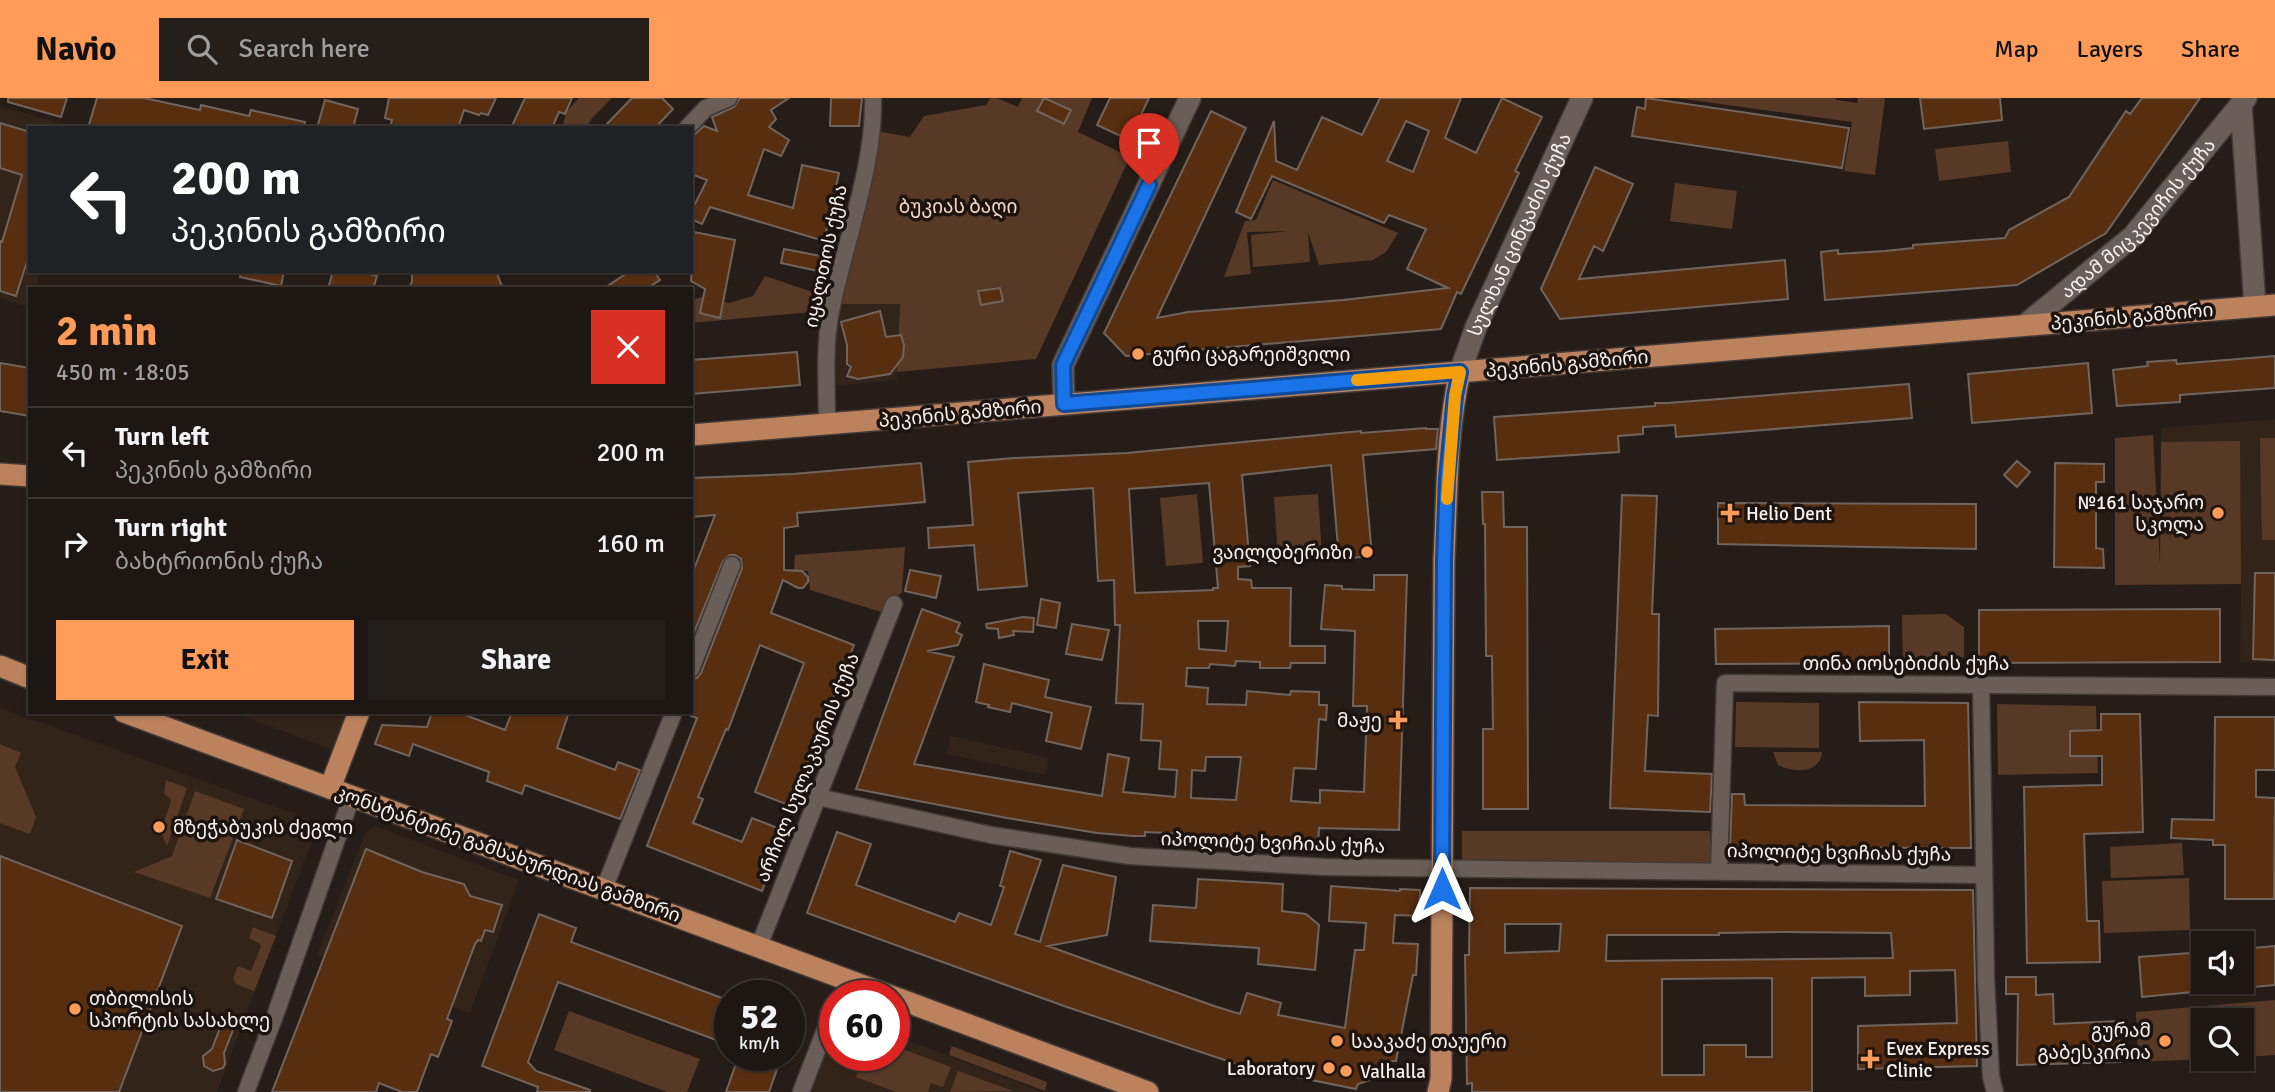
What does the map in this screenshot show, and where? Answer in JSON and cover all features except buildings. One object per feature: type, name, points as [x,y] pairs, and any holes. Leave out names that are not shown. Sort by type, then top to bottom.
[{"type":"main road","points":[[1064,404],[1063,365],[1190,98]]},
{"type":"main road","name":"სულხან ცინცაძის ქუჩა","points":[[1460,372],[1476,327],[1583,98]]},
{"type":"main road","name":"ადამ მიცკევიჩის ქუჩა","points":[[2244,101],[2265,305]]},
{"type":"main road","name":"ადამ მიცკევიჩის ქუჩა","points":[[2025,325],[2133,236],[2244,101]]},
{"type":"main road","name":"პეკინის გამზირი","points":[[693,435],[2265,305]]},
{"type":"main road","points":[[1441,1088],[1444,560],[1447,478],[1460,372]]},
{"type":"main road","points":[[0,474],[28,476]]},
{"type":"main road","points":[[0,666],[28,677]]},
{"type":"main road","name":"კონსტანტინე გამსახურდიას გამზირი","points":[[129,714],[759,946],[827,980]]},
{"type":"main road","points":[[330,788],[358,714]]},
{"type":"main road","name":"კონსტანტინე გამსახურდიას გამზირი","points":[[910,1002],[1148,1092]]},
{"type":"street","points":[[689,126],[706,108],[729,98]]},
{"type":"street","name":"იყალთოს ქუჩა","points":[[827,424],[830,319],[866,163],[873,98]]},
{"type":"street","points":[[693,664],[732,565]]},
{"type":"street","name":"არჩილ სულაკაურის ქუჩა","points":[[759,946],[894,604]]},
{"type":"street","name":"თინა იოსებიძის ქუჩა","points":[[1719,871],[1725,683],[2275,688]]},
{"type":"street","points":[[1981,684],[1984,875],[1991,1077],[1995,1092]]},
{"type":"street","points":[[604,888],[673,714]]},
{"type":"street","points":[[246,1092],[352,796]]},
{"type":"street","name":"იპოლიტე ხვიჩიას ქუჩა","points":[[818,797],[979,833],[1130,856],[1325,867],[1984,875]]},
{"type":"street","points":[[801,1092],[819,1045]]},
{"type":"shaded area","points":[[0,106],[70,126],[28,126],[28,273],[39,273],[36,287],[28,287],[28,306],[0,298]]},
{"type":"shaded area","points":[[839,304],[900,304],[897,380],[832,386]]},
{"type":"shaded area","name":"№161 საჯარო სკოლა","points":[[2275,419],[2275,663],[2240,662],[2241,584],[2161,584],[2161,428]]},
{"type":"shaded area","points":[[0,708],[309,819],[314,835],[217,1092],[0,1092]]},
{"type":"shaded area","points":[[237,714],[347,714],[333,750]]},
{"type":"shaded area","points":[[951,736],[1049,758],[1045,775],[947,754]]},
{"type":"shaded area","points":[[375,826],[519,880],[470,1013],[317,955],[366,832]]},
{"type":"shaded area","points":[[910,1041],[1043,1092],[806,1092],[819,1058],[819,1071],[910,1071]]},
{"type":"green space","points":[[579,98],[612,98],[587,126],[563,126],[567,111]]},
{"type":"green space","name":"ბუკიას ბაღი","points":[[990,98],[997,98],[1018,107],[1022,98],[1092,98],[1078,132],[1130,157],[1036,359],[897,372],[900,304],[839,304],[877,131],[910,137],[924,116],[986,105]]},
{"type":"green space","points":[[1677,98],[1836,98],[1857,103],[1858,98],[1885,98],[1875,175],[1844,171],[1852,122]]},
{"type":"green space","points":[[2008,141],[2011,172],[1939,181],[1935,149]]},
{"type":"green space","points":[[1273,180],[1398,233],[1386,252],[1373,260],[1319,265],[1308,232],[1310,262],[1253,267],[1251,235],[1288,231],[1247,232],[1251,274],[1224,277],[1245,221],[1256,220]]},
{"type":"green space","points":[[1675,183],[1737,191],[1732,229],[1670,221]]},
{"type":"green space","points":[[765,276],[818,294],[812,312],[693,323],[693,300],[703,297],[729,303],[753,296]]},
{"type":"green space","points":[[2153,435],[2160,564],[2161,442],[2240,441],[2241,584],[2115,585],[2115,438]]},
{"type":"green space","points":[[2260,438],[2275,438],[2275,540],[2262,540]]},
{"type":"green space","points":[[1197,494],[1203,563],[1166,566],[1160,498]]},
{"type":"green space","points":[[1318,494],[1322,556],[1278,559],[1274,497]]},
{"type":"green space","points":[[905,547],[902,592],[881,612],[810,590],[808,571],[794,570],[795,555]]},
{"type":"green space","points":[[1946,614],[1964,627],[1964,657],[1956,657],[1953,663],[1903,663],[1902,615]]},
{"type":"green space","points":[[1736,702],[1819,703],[1819,748],[1735,747]]},
{"type":"green space","points":[[1997,704],[2096,706],[2098,773],[1998,775]]},
{"type":"green space","points":[[0,744],[21,753],[15,767],[36,817],[30,834],[0,823]]},
{"type":"green space","points":[[1773,752],[1822,752],[1817,764],[1805,770],[1798,770],[1778,765]]},
{"type":"green space","points":[[166,780],[187,788],[167,846],[160,830],[164,828],[171,801],[164,794]]},
{"type":"green space","points":[[195,791],[244,809],[210,898],[134,872],[172,856]]},
{"type":"green space","points":[[1462,831],[1710,831],[1711,865],[1462,866]]},
{"type":"green space","points":[[2182,843],[2184,875],[2111,878],[2110,847]]},
{"type":"green space","points":[[2189,878],[2190,930],[2104,933],[2102,881]]},
{"type":"green space","points":[[253,927],[276,936],[254,991],[236,984],[233,978],[238,966],[251,971],[261,946],[249,938]]},
{"type":"green space","points":[[2275,1000],[2275,1055],[2254,1056],[2254,1008],[2191,1008],[2191,1060],[2138,1062],[2136,1012]]},
{"type":"green space","points":[[569,1011],[700,1059],[687,1092],[667,1092],[554,1050]]},
{"type":"green space","points":[[951,1047],[1047,1082],[1045,1091],[949,1055]]},
{"type":"green space","points":[[910,1052],[951,1067],[943,1087],[931,1083],[928,1092],[896,1092],[856,1077],[858,1071],[910,1071]]},
{"type":"green space","points":[[958,1071],[1013,1091],[950,1092]]},
{"type":"slow traffic","points":[[1357,380],[1460,372],[1455,396],[1447,499]]},
{"type":"place","name":"გური ცაგარეიშვილი","points":[[1138,354]]},
{"type":"place","name":"Helio Dent","points":[[1730,513]]},
{"type":"place","name":"№161 საჯარო სკოლა","points":[[2218,513]]},
{"type":"place","name":"ვაილდბერიზი","points":[[1367,552]]},
{"type":"place","name":"მაჟე","points":[[1398,720]]},
{"type":"place","name":"მზეჭაბუკის ძეგლი","points":[[159,827]]},
{"type":"place","name":"თბილისის სპორტის სასახლე","points":[[75,1009]]},
{"type":"place","name":"სააკაძე თაუერი","points":[[1337,1041]]},
{"type":"place","name":"გურამ გაბესკირია","points":[[2165,1041]]},
{"type":"place","name":"Evex Express Clinic","points":[[1870,1059]]},
{"type":"place","name":"Laboratory","points":[[1329,1068]]},
{"type":"place","name":"Valhalla","points":[[1346,1071]]},
{"type":"route","points":[[1149,185],[1063,365],[1064,404],[1460,372],[1447,478],[1444,560],[1442,889]]}]
